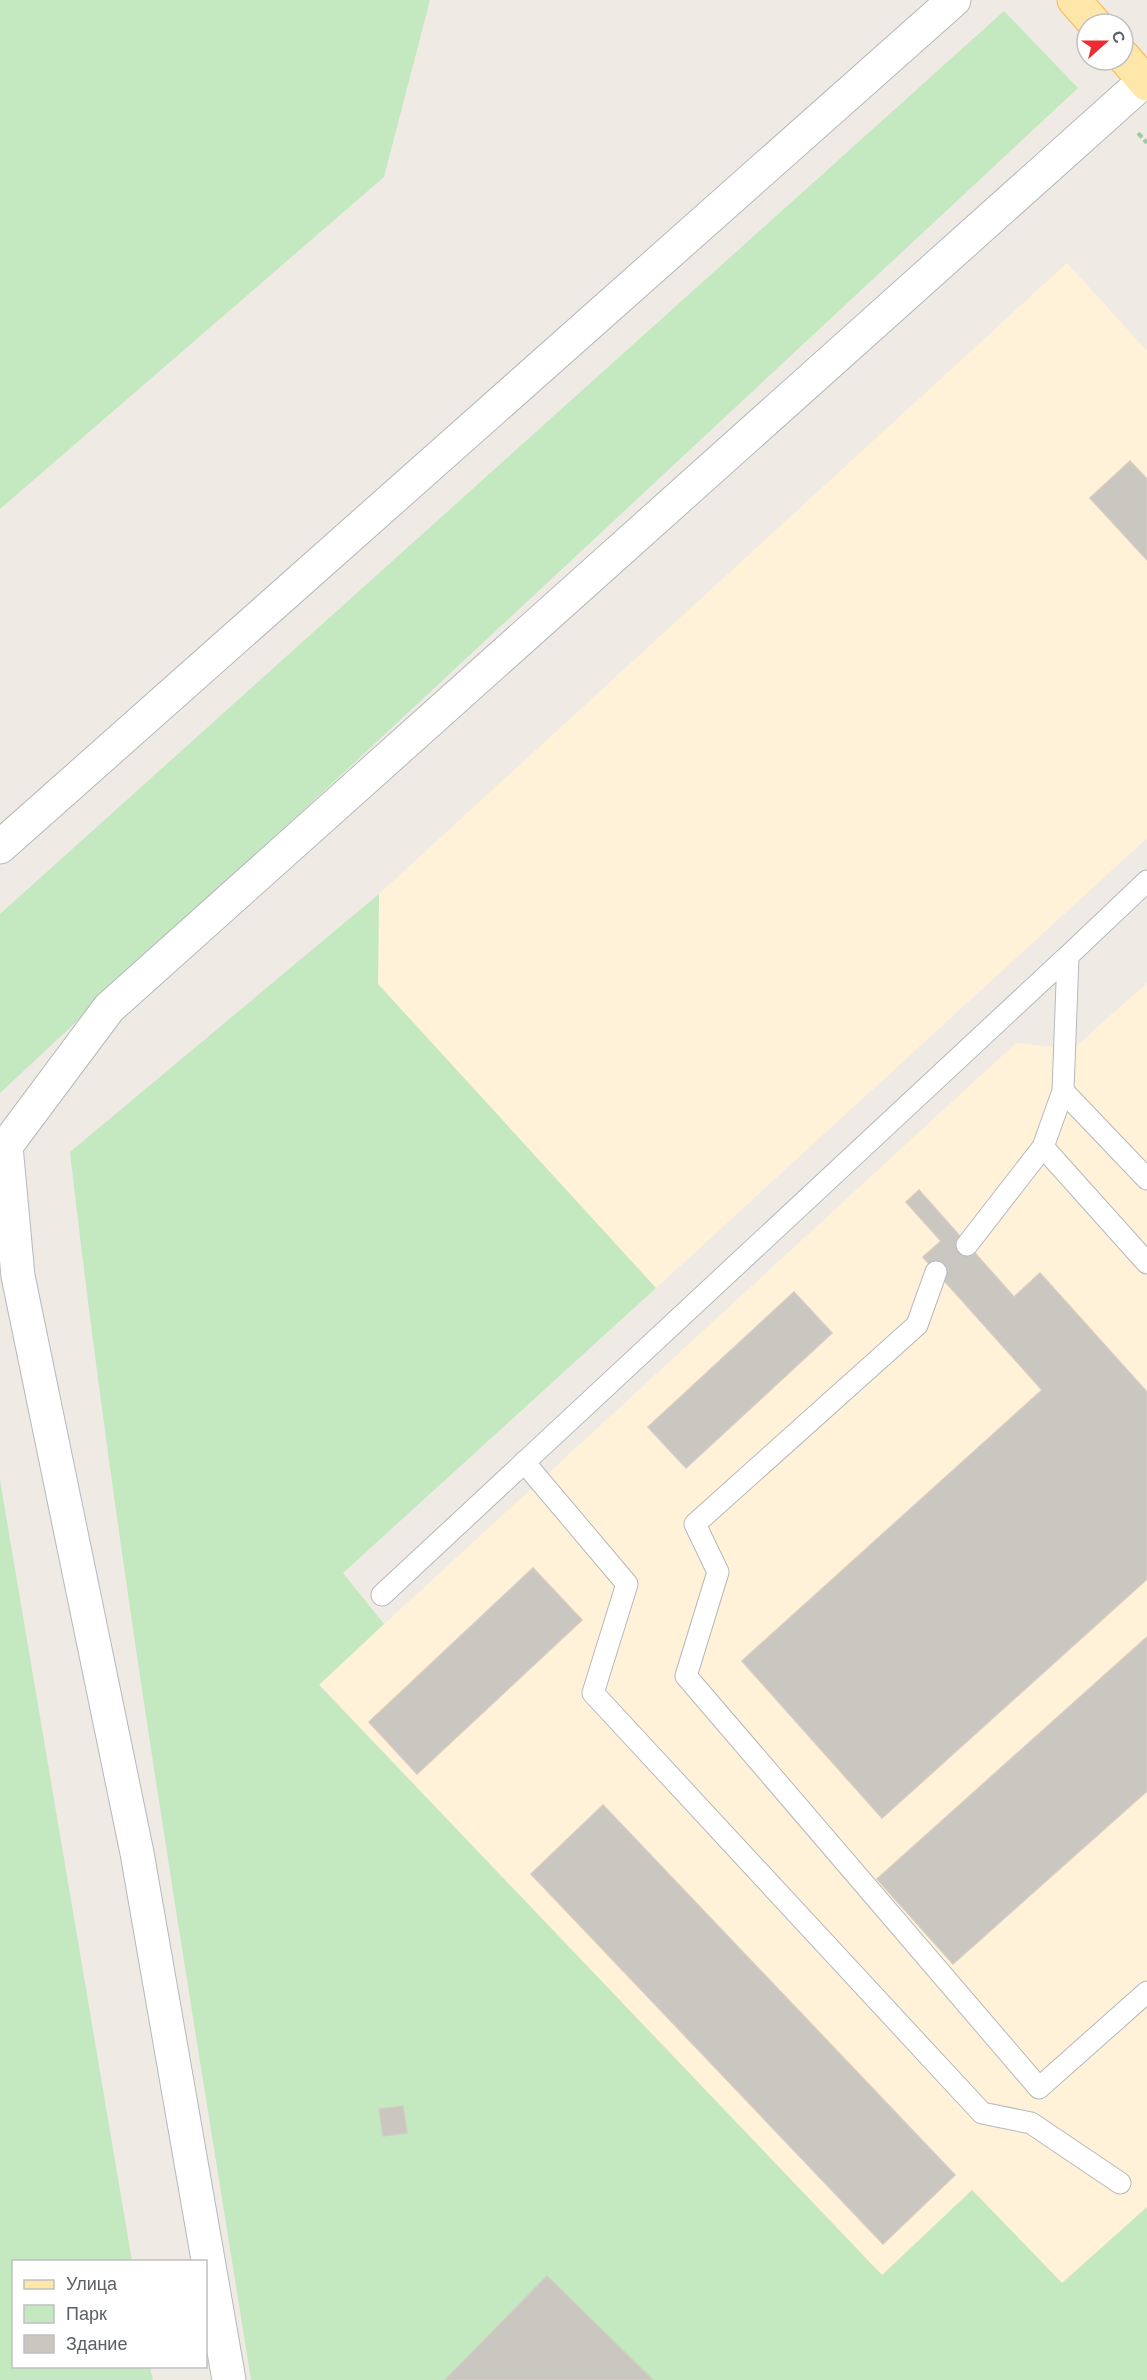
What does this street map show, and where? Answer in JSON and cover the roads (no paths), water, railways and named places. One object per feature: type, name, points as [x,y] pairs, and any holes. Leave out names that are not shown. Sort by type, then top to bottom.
[{"type":"main road","points":[[1074,0],[1084,12]]},
{"type":"main road","points":[[1135,70],[1146,82]]},
{"type":"street","points":[[0,847],[954,0]]},
{"type":"street","points":[[229,2380],[138,1853],[18,1276],[6,1146],[109,1008],[1146,82]]},
{"type":"lane","points":[[382,1595],[1147,881]]},
{"type":"lane","points":[[967,1245],[1043,1147],[1063,1091],[1068,956]]},
{"type":"lane","points":[[1063,1091],[1147,1179]]},
{"type":"lane","points":[[1043,1147],[1147,1263]]},
{"type":"lane","points":[[936,1272],[917,1325],[695,1524],[718,1572],[686,1676],[1039,2088],[1147,1992]]},
{"type":"lane","points":[[524,1462],[627,1584],[593,1693],[982,2113],[1031,2123],[1120,2183]]}]
